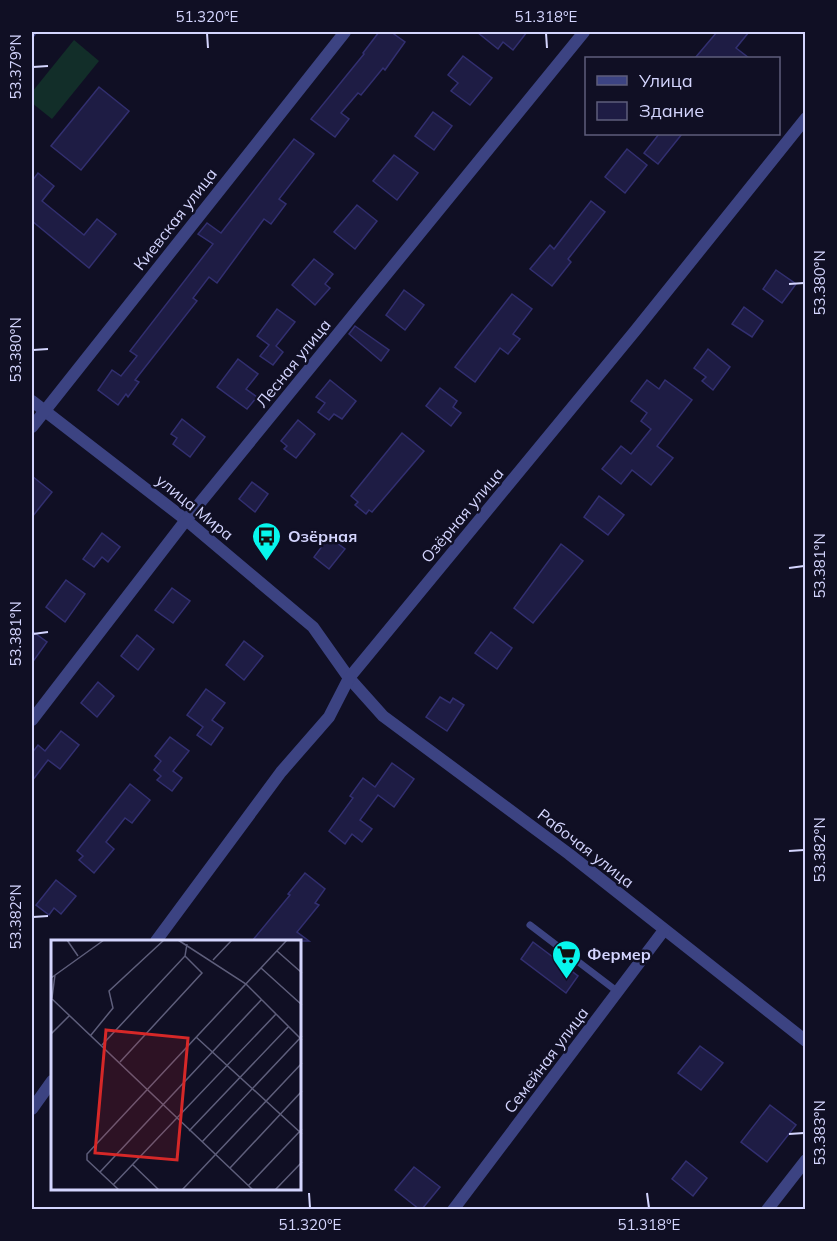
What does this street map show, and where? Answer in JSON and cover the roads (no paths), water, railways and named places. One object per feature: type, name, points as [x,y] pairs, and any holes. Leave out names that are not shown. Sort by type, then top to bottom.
[{"type":"street","name":"Киевская улица","points":[[32,427],[345,32]]},
{"type":"street","name":"Лесная улица","points":[[32,720],[186,520],[584,32]]},
{"type":"street","name":"Озёрная улица","points":[[157,940],[280,772],[329,717],[349,678],[635,331],[806,118]]},
{"type":"street","name":"улица Мира","points":[[32,401],[186,520],[313,627],[349,678]]},
{"type":"street","name":"Рабочая улица","points":[[349,678],[383,716],[569,854],[806,1041]]},
{"type":"street","name":"Семейная улица","points":[[453,1209],[664,930]]},
{"type":"street","points":[[32,1109],[51,1082]]},
{"type":"street","points":[[767,1209],[806,1160]]},
{"type":"lane","points":[[530,925],[618,992]]},
{"type":"place","name":"Озёрная","points":[[267,562]]},
{"type":"place","name":"Фермер","points":[[566,980]]}]
